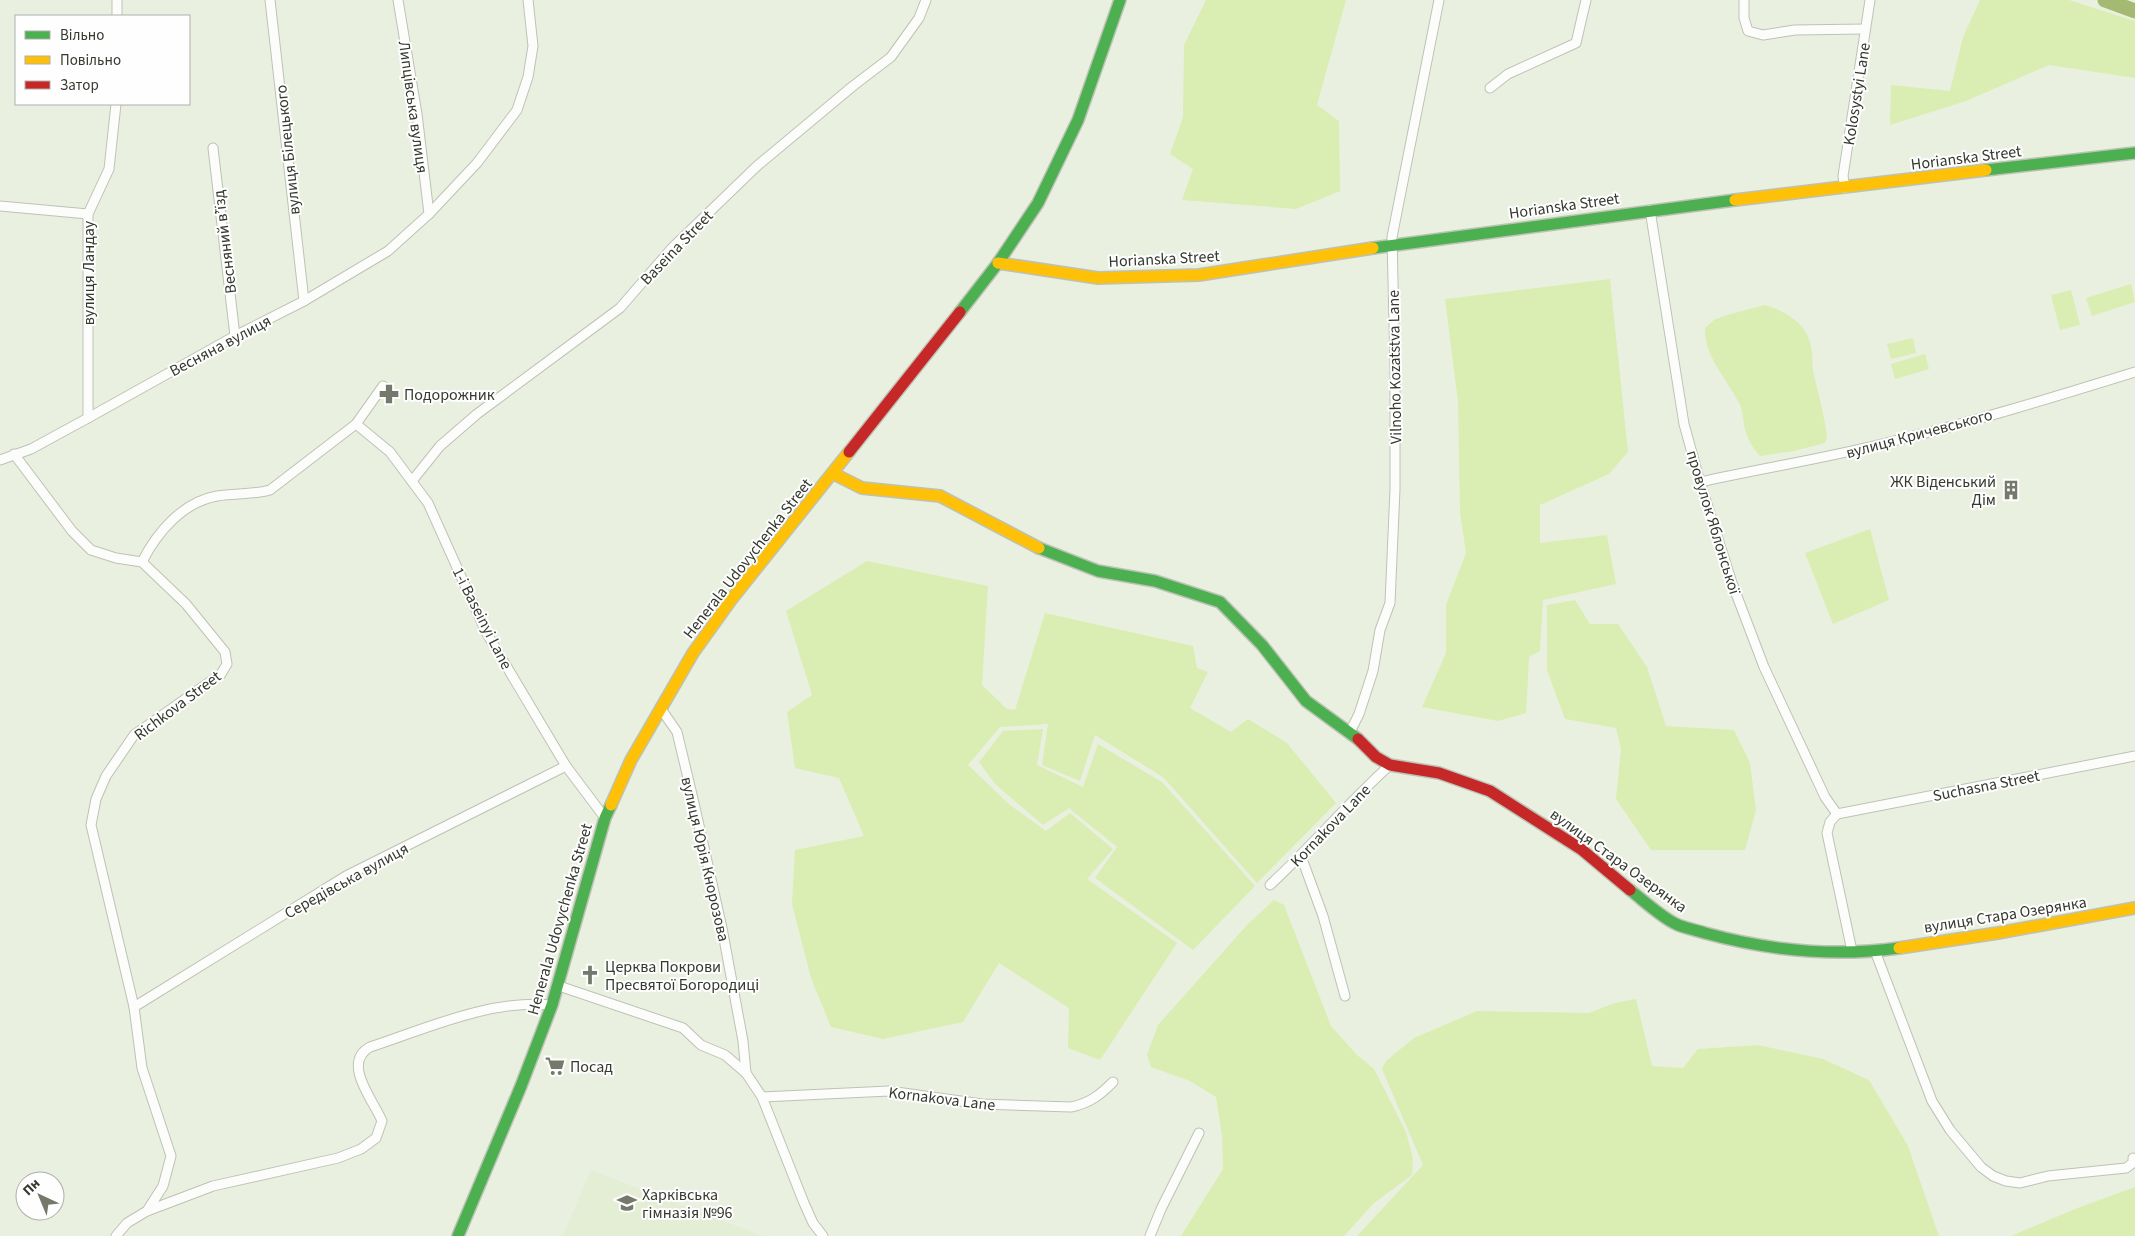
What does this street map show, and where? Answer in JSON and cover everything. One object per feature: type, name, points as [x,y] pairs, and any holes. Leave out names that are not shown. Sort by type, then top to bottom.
[{"type":"street","points":[[117,0],[117,15]]},
{"type":"street","name":"вулиця Білецького","points":[[270,0],[304,301]]},
{"type":"street","name":"Липцівська вулиця","points":[[398,0],[429,214]]},
{"type":"street","name":"Весняна вулиця","points":[[0,460],[31,449],[235,336],[304,301],[388,251],[429,214],[477,163],[517,110],[528,77],[533,46],[528,0]]},
{"type":"street","name":"Baseina Street","points":[[412,481],[440,446],[478,414],[620,308],[672,248],[758,166],[853,86],[891,57],[919,18],[926,0]]},
{"type":"street","name":"Henerala Udovychenka Street","points":[[458,1236],[521,1086],[552,1006],[605,818],[631,760],[693,653],[731,600],[834,474],[998,263],[1038,203],[1078,120],[1120,0]]},
{"type":"street","name":"Vilnoho Kozatstva Lane","points":[[1350,732],[1359,714],[1373,671],[1380,630],[1390,604],[1395,479],[1392,237],[1439,0]]},
{"type":"street","points":[[1490,88],[1508,74],[1576,43],[1586,0]]},
{"type":"street","points":[[1744,0],[1744,18],[1748,31],[1763,35],[1796,30],[1865,29]]},
{"type":"street","name":"Kolosystyi Lane","points":[[1845,188],[1843,176],[1870,0]]},
{"type":"street","name":"вулиця Ландау","points":[[88,418],[88,214],[109,169],[116,105]]},
{"type":"street","name":"Весняний вʼїзд","points":[[213,148],[235,336]]},
{"type":"street","name":"Horianska Street","points":[[998,263],[1098,278],[1199,276],[1392,245],[1650,210],[2135,153]]},
{"type":"street","points":[[0,206],[88,214]]},
{"type":"street","name":"провулок Яблонської","points":[[1650,210],[1684,424],[1700,482],[1732,583],[1764,667],[1825,798],[1837,814]]},
{"type":"street","name":"вулиця Кричевського","points":[[1700,482],[1812,461],[1899,440],[2022,407],[2135,372]]},
{"type":"street","points":[[14,454],[72,531],[91,550],[116,558],[142,562],[167,526],[189,505],[218,496],[256,494],[270,490],[356,424],[383,386]]},
{"type":"street","name":"1-i Baseinyi Lane","points":[[356,424],[390,452],[428,503],[486,632],[566,766],[605,818]]},
{"type":"street","points":[[834,474],[862,488],[940,496],[1041,549],[1098,571],[1155,581],[1220,602],[1262,645],[1306,701],[1350,732],[1376,756],[1390,765]]},
{"type":"street","name":"Richkova Street","points":[[142,562],[186,604],[222,647],[227,658],[225,669],[221,674],[134,735],[106,776],[96,799],[91,825],[134,1006],[142,1068],[171,1156],[164,1186],[147,1211]]},
{"type":"street","name":"вулиця Юрія Кнорозова","points":[[661,709],[677,732],[694,803],[722,928],[743,1040],[746,1073],[762,1096],[804,1203],[813,1223],[823,1236]]},
{"type":"street","name":"Suchasna Street","points":[[1837,814],[2135,756]]},
{"type":"street","name":"Kornakova Lane","points":[[1270,884],[1301,856],[1365,788],[1390,765]]},
{"type":"street","name":"вулиця Стара Озерянка","points":[[1390,765],[1439,773],[1490,791],[1581,849],[1618,882],[1675,924],[1721,937],[1766,946],[1814,951],[1875,952],[1998,933],[2135,908]]},
{"type":"street","name":"Середівська вулиця","points":[[134,1006],[346,876],[566,766]]},
{"type":"street","points":[[1837,814],[1830,822],[1827,833],[1852,951]]},
{"type":"street","points":[[1301,856],[1323,916],[1346,996]]},
{"type":"street","points":[[1875,952],[1932,1100],[1950,1130],[1980,1167],[1993,1176],[2006,1181],[2020,1183],[2048,1176],[2126,1168],[2133,1163],[2133,1158]]},
{"type":"street","points":[[559,986],[683,1028],[700,1045],[724,1055],[746,1073]]},
{"type":"street","points":[[116,1236],[127,1223],[147,1211],[213,1186],[338,1158],[369,1145],[380,1130],[382,1122],[361,1080],[357,1066],[360,1054],[370,1047],[475,1013],[530,1003],[552,1006]]},
{"type":"street","name":"Kornakova Lane","points":[[762,1096],[889,1091],[982,1104],[1071,1107],[1084,1105],[1096,1098],[1113,1082]]},
{"type":"street","points":[[1150,1236],[1161,1209],[1199,1133]]},
{"type":"shaded area","name":"Харківська гімназія №96","points":[[591,1170],[763,1236],[563,1236]]},
{"type":"green space","points":[[1206,0],[1346,0],[1317,105],[1339,121],[1340,191],[1296,209],[1182,200],[1193,169],[1170,154],[1183,117],[1184,45]]},
{"type":"green space","points":[[1980,0],[2069,0],[2135,21],[2135,78],[2049,65],[1966,101],[1890,125],[1891,85],[1950,91],[1963,37]]},
{"type":"green space","points":[[1610,279],[1628,452],[1609,474],[1540,505],[1540,543],[1607,535],[1616,584],[1543,600],[1540,651],[1529,657],[1526,713],[1498,721],[1422,707],[1446,653],[1446,605],[1466,553],[1460,513],[1458,402],[1445,299]]},
{"type":"green space","points":[[2131,284],[2135,302],[2092,316],[2086,298]]},
{"type":"green space","points":[[2071,290],[2080,325],[2060,330],[2051,295]]},
{"type":"green space","points":[[1765,305],[1788,315],[1800,325],[1809,339],[1813,371],[1827,436],[1825,443],[1794,451],[1760,456],[1746,433],[1740,405],[1712,359],[1708,349],[1705,328],[1714,320],[1727,315]]},
{"type":"green space","points":[[1913,338],[1916,353],[1891,359],[1887,344]]},
{"type":"green space","points":[[1925,354],[1929,369],[1895,379],[1891,364]]},
{"type":"green space","points":[[1870,529],[1889,600],[1833,624],[1805,553]]},
{"type":"green space","points":[[867,561],[988,586],[982,685],[1007,709],[1015,710],[1045,613],[1193,646],[1197,668],[1208,672],[1190,708],[1231,732],[1248,719],[1287,743],[1336,803],[1257,883],[1163,777],[1095,735],[1080,781],[1042,765],[1048,724],[1000,727],[968,765],[1010,805],[1046,831],[1070,813],[1113,849],[1087,879],[1177,943],[1100,1060],[1068,1048],[1069,1008],[999,963],[963,1022],[883,1039],[831,1027],[811,978],[792,904],[795,850],[864,836],[839,778],[795,768],[787,712],[812,695],[786,611]]},
{"type":"green space","points":[[1575,600],[1590,624],[1618,624],[1647,667],[1666,726],[1734,730],[1750,763],[1756,810],[1745,850],[1651,850],[1616,799],[1621,749],[1616,728],[1565,719],[1547,670],[1547,605]]},
{"type":"green space","points":[[1043,729],[1037,765],[1083,787],[1098,744],[1162,782],[1255,886],[1193,950],[1095,878],[1117,847],[1069,808],[1043,825],[995,784],[979,762],[1003,731]]},
{"type":"green space","points":[[1274,900],[1284,905],[1331,1026],[1356,1054],[1374,1069],[1406,1132],[1413,1158],[1412,1175],[1374,1203],[1344,1236],[1181,1236],[1223,1169],[1222,1136],[1216,1097],[1190,1081],[1151,1067],[1147,1055],[1158,1025],[1247,925]]},
{"type":"green space","points":[[1636,999],[1652,1066],[1683,1068],[1698,1049],[1758,1045],[1823,1059],[1869,1080],[1908,1146],[1939,1236],[1357,1236],[1423,1165],[1382,1069],[1386,1061],[1414,1038],[1477,1011],[1589,1013],[1615,1003]]},
{"type":"green space","points":[[2135,1187],[2135,1236],[2011,1236],[2075,1209]]},
{"type":"waterway","points":[[2105,0],[2135,11]]},
{"type":"traffic: fast","points":[[960,312],[998,263],[1038,203],[1078,120],[1120,0]]},
{"type":"traffic: fast","points":[[1986,170],[2135,153]]},
{"type":"traffic: fast","points":[[1373,248],[1735,200]]},
{"type":"traffic: fast","points":[[1039,548],[1098,571],[1155,581],[1220,602],[1262,645],[1306,701],[1358,739]]},
{"type":"traffic: fast","points":[[458,1236],[521,1086],[552,1005],[605,818],[611,805]]},
{"type":"traffic: fast","points":[[1630,890],[1658,913],[1676,924],[1752,944],[1826,952],[1875,951],[1899,948]]},
{"type":"traffic: slow","points":[[1735,200],[1986,170]]},
{"type":"traffic: slow","points":[[998,263],[1098,278],[1199,275],[1373,248]]},
{"type":"traffic: slow","points":[[611,805],[631,760],[693,653],[731,600],[849,452]]},
{"type":"traffic: slow","points":[[834,474],[862,488],[940,496],[1039,548]]},
{"type":"traffic: slow","points":[[1899,948],[1998,933],[2135,908]]},
{"type":"traffic: jam","points":[[849,452],[960,312]]},
{"type":"traffic: jam","points":[[1358,739],[1376,757],[1390,765],[1439,773],[1490,791],[1581,849],[1630,890]]},
{"type":"place","name":"Подорожник","points":[[389,394]]},
{"type":"place","name":"ЖК Віденський Дім","points":[[2011,490]]},
{"type":"place","name":"Церква Покрови Пресвятої Богородиці","points":[[590,975]]},
{"type":"place","name":"Посад","points":[[555,1066]]},
{"type":"place","name":"Харківська гімназія №96","points":[[627,1203]]}]
